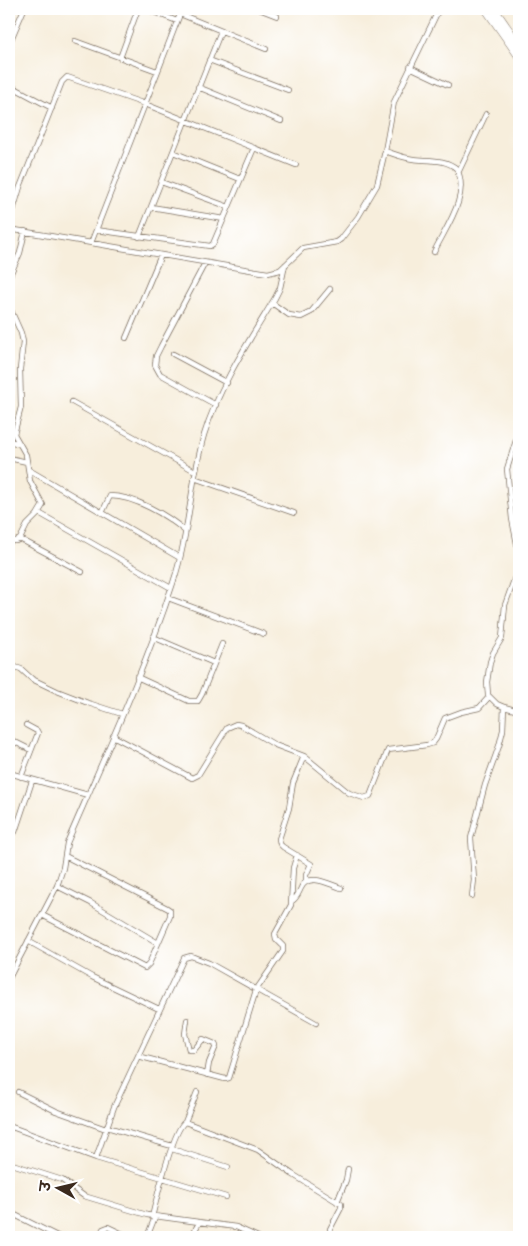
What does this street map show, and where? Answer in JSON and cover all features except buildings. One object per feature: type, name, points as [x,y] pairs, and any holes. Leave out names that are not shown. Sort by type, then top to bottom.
[{"type":"highway","points":[[486,9],[519,56]]},
{"type":"highway","points":[[494,9],[519,45]]},
{"type":"street","points":[[9,44],[24,9]]},
{"type":"street","points":[[120,58],[138,9]]},
{"type":"street","points":[[146,9],[177,21]]},
{"type":"street","points":[[259,9],[276,16]]},
{"type":"street","points":[[9,229],[268,273],[276,272],[286,266],[303,248],[333,243],[341,239],[373,194],[380,175],[394,102],[439,9]]},
{"type":"street","points":[[92,243],[181,11],[220,31],[266,49]]},
{"type":"street","points":[[9,26],[16,28]]},
{"type":"street","points":[[139,237],[220,31]]},
{"type":"street","points":[[75,41],[158,71]]},
{"type":"street","points":[[209,60],[288,90]]},
{"type":"street","points":[[410,67],[448,85]]},
{"type":"street","points":[[9,224],[20,187],[62,82],[67,77],[145,104],[296,165]]},
{"type":"street","points":[[9,85],[52,108]]},
{"type":"street","points":[[198,87],[280,121]]},
{"type":"street","points":[[458,172],[486,114]]},
{"type":"street","points":[[96,230],[210,246],[213,244],[254,148]]},
{"type":"street","points":[[385,151],[406,158],[448,163],[454,166],[458,172],[460,193],[458,204],[434,252]]},
{"type":"street","points":[[173,152],[240,179]]},
{"type":"street","points":[[161,182],[228,207]]},
{"type":"street","points":[[151,207],[224,219]]},
{"type":"street","points":[[9,278],[20,253],[25,231]]},
{"type":"street","points":[[126,338],[161,255]]},
{"type":"street","points":[[205,263],[156,356],[155,365],[160,374],[216,405]]},
{"type":"street","points":[[9,978],[57,886],[67,843],[113,736],[168,598],[180,558],[194,478],[204,436],[216,405],[242,352],[280,288],[286,266]]},
{"type":"street","points":[[272,303],[289,314],[301,317],[311,312],[330,289]]},
{"type":"street","points":[[9,306],[21,332],[23,342],[20,369],[21,407],[14,434],[26,455],[30,481],[42,503],[39,513],[27,525],[20,539],[9,541]]},
{"type":"street","points":[[173,354],[227,383]]},
{"type":"street","points":[[72,402],[196,471]]},
{"type":"street","points":[[519,431],[507,469],[512,519],[519,554]]},
{"type":"street","points":[[9,441],[20,444]]},
{"type":"street","points":[[9,458],[27,462]]},
{"type":"street","points":[[28,470],[180,558]]},
{"type":"street","points":[[194,478],[294,513]]},
{"type":"street","points":[[102,513],[110,496],[134,500],[173,521],[185,531]]},
{"type":"street","points":[[39,513],[171,588]]},
{"type":"street","points":[[20,539],[82,572]]},
{"type":"street","points":[[519,566],[504,605],[502,641],[493,653],[490,662],[487,691],[489,697],[496,704],[519,711]]},
{"type":"street","points":[[168,598],[264,634]]},
{"type":"street","points":[[153,637],[214,663]]},
{"type":"street","points":[[137,677],[194,702],[198,701],[222,644]]},
{"type":"street","points":[[9,665],[22,669],[32,679],[57,691],[122,714]]},
{"type":"street","points":[[113,736],[192,778],[198,775],[223,732],[236,724],[241,725],[275,745],[304,756],[351,794],[364,798],[370,796],[388,750],[433,743],[445,718],[479,708],[489,697]]},
{"type":"street","points":[[472,896],[474,880],[471,838],[485,785],[499,746],[503,730],[504,707]]},
{"type":"street","points":[[21,777],[38,734],[37,731],[26,725]]},
{"type":"street","points":[[9,739],[31,750]]},
{"type":"street","points":[[292,901],[296,898],[306,880],[306,875],[311,865],[280,844],[279,839],[289,808],[293,783],[304,756]]},
{"type":"street","points":[[9,773],[32,781],[88,795]]},
{"type":"street","points":[[15,832],[32,781]]},
{"type":"street","points":[[138,1056],[206,1075],[225,1079],[230,1076],[256,990],[283,951],[283,946],[275,937],[292,901],[293,868],[297,855]]},
{"type":"street","points":[[42,915],[145,968],[149,964],[170,916],[170,910],[167,908],[65,856]]},
{"type":"street","points":[[306,880],[322,882],[341,888]]},
{"type":"street","points":[[57,886],[91,903],[158,943]]},
{"type":"street","points":[[28,942],[92,977],[159,1009]]},
{"type":"street","points":[[96,1158],[106,1128],[159,1009],[172,986],[181,961],[187,956],[209,963],[316,1023]]},
{"type":"street","points":[[187,1020],[184,1034],[189,1050],[194,1050],[203,1040],[216,1046],[206,1075]]},
{"type":"street","points":[[18,1092],[56,1111],[228,1167]]},
{"type":"street","points":[[147,1237],[162,1178],[172,1148],[180,1126],[185,1122],[197,1092]]},
{"type":"street","points":[[185,1122],[258,1150],[342,1206],[330,1229]]},
{"type":"street","points":[[9,1126],[96,1158],[226,1197]]},
{"type":"street","points":[[9,1163],[62,1180],[84,1196],[153,1217],[236,1227],[258,1237]]},
{"type":"street","points":[[336,1202],[346,1180],[348,1169]]},
{"type":"street","points":[[9,1212],[59,1237]]},
{"type":"street","points":[[191,1237],[199,1223]]},
{"type":"street","points":[[99,1237],[103,1229],[108,1227],[129,1237]]}]
